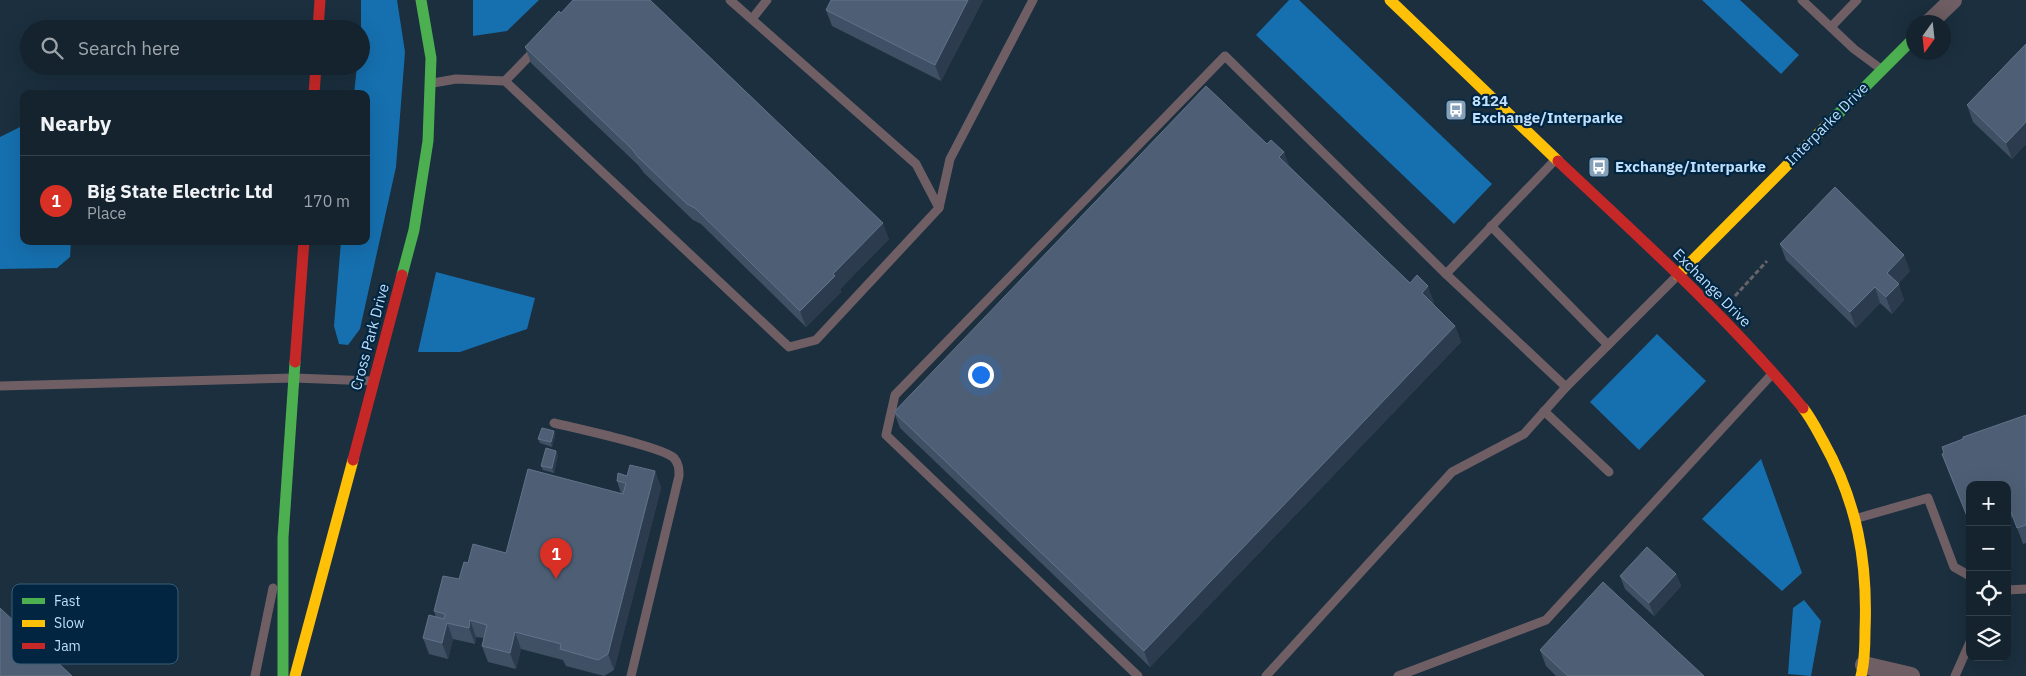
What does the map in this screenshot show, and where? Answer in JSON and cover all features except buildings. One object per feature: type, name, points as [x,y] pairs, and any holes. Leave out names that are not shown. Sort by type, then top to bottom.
[{"type":"street","points":[[319,20],[320,0]]},
{"type":"street","name":"Cross Park Drive","points":[[295,676],[414,230],[428,140],[431,58],[421,0]]},
{"type":"street","name":"Exchange Drive","points":[[1390,0],[1678,275],[1774,372],[1807,413],[1835,462],[1856,518],[1863,558],[1866,610],[1863,670]]},
{"type":"street","points":[[1937,15],[1953,0]]},
{"type":"street","name":"Interparke Drive","points":[[1678,275],[1906,46]]},
{"type":"street","points":[[314,90],[315,75]]},
{"type":"street","points":[[283,676],[283,538],[304,245]]},
{"type":"street","points":[[1863,670],[1911,676]]},
{"type":"lane","points":[[730,0],[916,164],[939,208]]},
{"type":"lane","points":[[752,19],[767,0]]},
{"type":"lane","points":[[430,84],[456,79],[505,81],[790,347],[816,340],[939,208],[950,159],[1033,0]]},
{"type":"lane","points":[[1802,0],[1854,49],[1882,69]]},
{"type":"lane","points":[[1830,27],[1856,0]]},
{"type":"lane","points":[[505,81],[544,40]]},
{"type":"lane","points":[[1138,676],[886,436],[895,395],[1225,56],[1446,274],[1566,387]]},
{"type":"lane","points":[[1446,274],[1556,158]]},
{"type":"lane","points":[[1491,226],[1608,345]]},
{"type":"lane","points":[[1266,676],[1452,472],[1524,434],[1566,387],[1678,275]]},
{"type":"lane","points":[[1398,676],[1546,620],[1774,372]]},
{"type":"lane","points":[[0,386],[294,378],[374,381]]},
{"type":"lane","points":[[1544,412],[1609,472]]},
{"type":"lane","points":[[554,423],[656,449],[673,457],[679,466],[679,476],[631,676]]},
{"type":"lane","points":[[1856,518],[1928,498],[1954,567],[1966,574]]},
{"type":"lane","points":[[255,676],[283,538]]},
{"type":"lane","points":[[2011,590],[2026,589]]},
{"type":"lane","points":[[1955,676],[1966,651]]},
{"type":"path","points":[[1735,296],[1767,261]]},
{"type":"water","points":[[361,0],[397,0],[405,52],[396,167],[360,329],[348,345],[339,344],[334,326],[341,245],[370,245],[370,90],[354,90],[356,75],[370,75],[370,20],[361,20]]},
{"type":"water","points":[[473,0],[539,0],[507,31],[473,36]]},
{"type":"water","points":[[1289,0],[1299,0],[1492,184],[1454,224],[1256,35]]},
{"type":"water","points":[[1702,0],[1740,0],[1799,55],[1781,74]]},
{"type":"water","points":[[20,127],[20,245],[71,245],[70,257],[57,268],[0,269],[0,137]]},
{"type":"water","points":[[436,272],[535,298],[527,329],[460,352],[418,352]]},
{"type":"water","points":[[1657,334],[1706,381],[1639,450],[1590,402]]},
{"type":"water","points":[[1761,459],[1802,573],[1782,591],[1702,519]]},
{"type":"water","points":[[1804,600],[1821,621],[1811,676],[1788,674],[1793,608]]},
{"type":"traffic: fast","points":[[402,275],[414,230],[428,141],[431,58],[421,0]]},
{"type":"traffic: fast","points":[[1829,123],[1906,46]]},
{"type":"traffic: fast","points":[[283,676],[283,538],[295,362]]},
{"type":"traffic: slow","points":[[1390,0],[1558,161]]},
{"type":"traffic: slow","points":[[1678,275],[1829,123]]},
{"type":"traffic: slow","points":[[1803,408],[1814,424],[1835,464],[1852,509],[1858,533],[1862,556],[1865,605],[1864,654],[1861,676]]},
{"type":"traffic: slow","points":[[295,676],[353,460]]},
{"type":"traffic: jam","points":[[319,20],[320,0]]},
{"type":"traffic: jam","points":[[314,90],[315,75]]},
{"type":"traffic: jam","points":[[1558,161],[1716,312],[1803,408]]},
{"type":"traffic: jam","points":[[295,362],[304,245]]},
{"type":"traffic: jam","points":[[353,460],[402,275]]},
{"type":"place","name":"8124 Exchange/Interparke","points":[[1456,110]]},
{"type":"place","name":"Exchange/Interparke","points":[[1599,167]]},
{"type":"place","name":"Big State Electric Ltd","points":[[556,579]]}]
